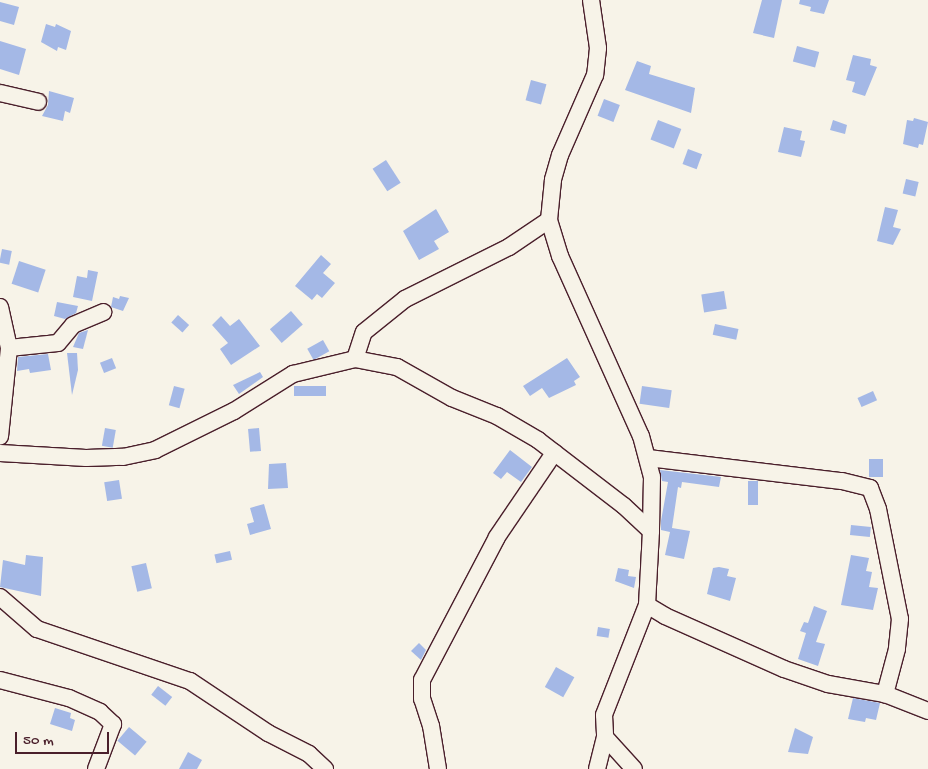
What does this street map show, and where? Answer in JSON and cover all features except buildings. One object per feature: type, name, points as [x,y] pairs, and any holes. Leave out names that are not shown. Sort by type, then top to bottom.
[{"type":"street","points":[[591,0],[598,48],[595,75],[560,155],[553,180],[549,220],[560,256],[648,458],[652,477],[651,531],[646,605],[604,715],[605,738],[597,769]]},
{"type":"street","points":[[0,93],[38,102]]},
{"type":"street","points":[[355,359],[364,332],[405,299],[509,247],[549,220]]},
{"type":"street","points":[[0,307],[2,324],[9,348],[0,437]]},
{"type":"street","points":[[9,348],[58,344],[73,325],[102,312]]},
{"type":"street","points":[[0,454],[86,458],[124,457],[155,450],[201,429],[293,374],[355,359],[397,367],[452,398],[522,429],[624,506],[651,531]]},
{"type":"street","points":[[438,769],[432,726],[422,699],[422,680],[498,537],[554,453]]},
{"type":"street","points":[[648,458],[842,481],[870,488],[880,518],[900,619],[897,649],[886,694]]},
{"type":"street","points":[[0,597],[37,629],[190,681],[268,733],[309,754],[325,769]]},
{"type":"street","points":[[646,605],[664,616],[784,669],[828,684],[886,694],[928,711]]},
{"type":"street","points":[[0,680],[69,698],[100,712],[113,724],[96,769]]},
{"type":"street","points":[[605,738],[634,769]]}]
